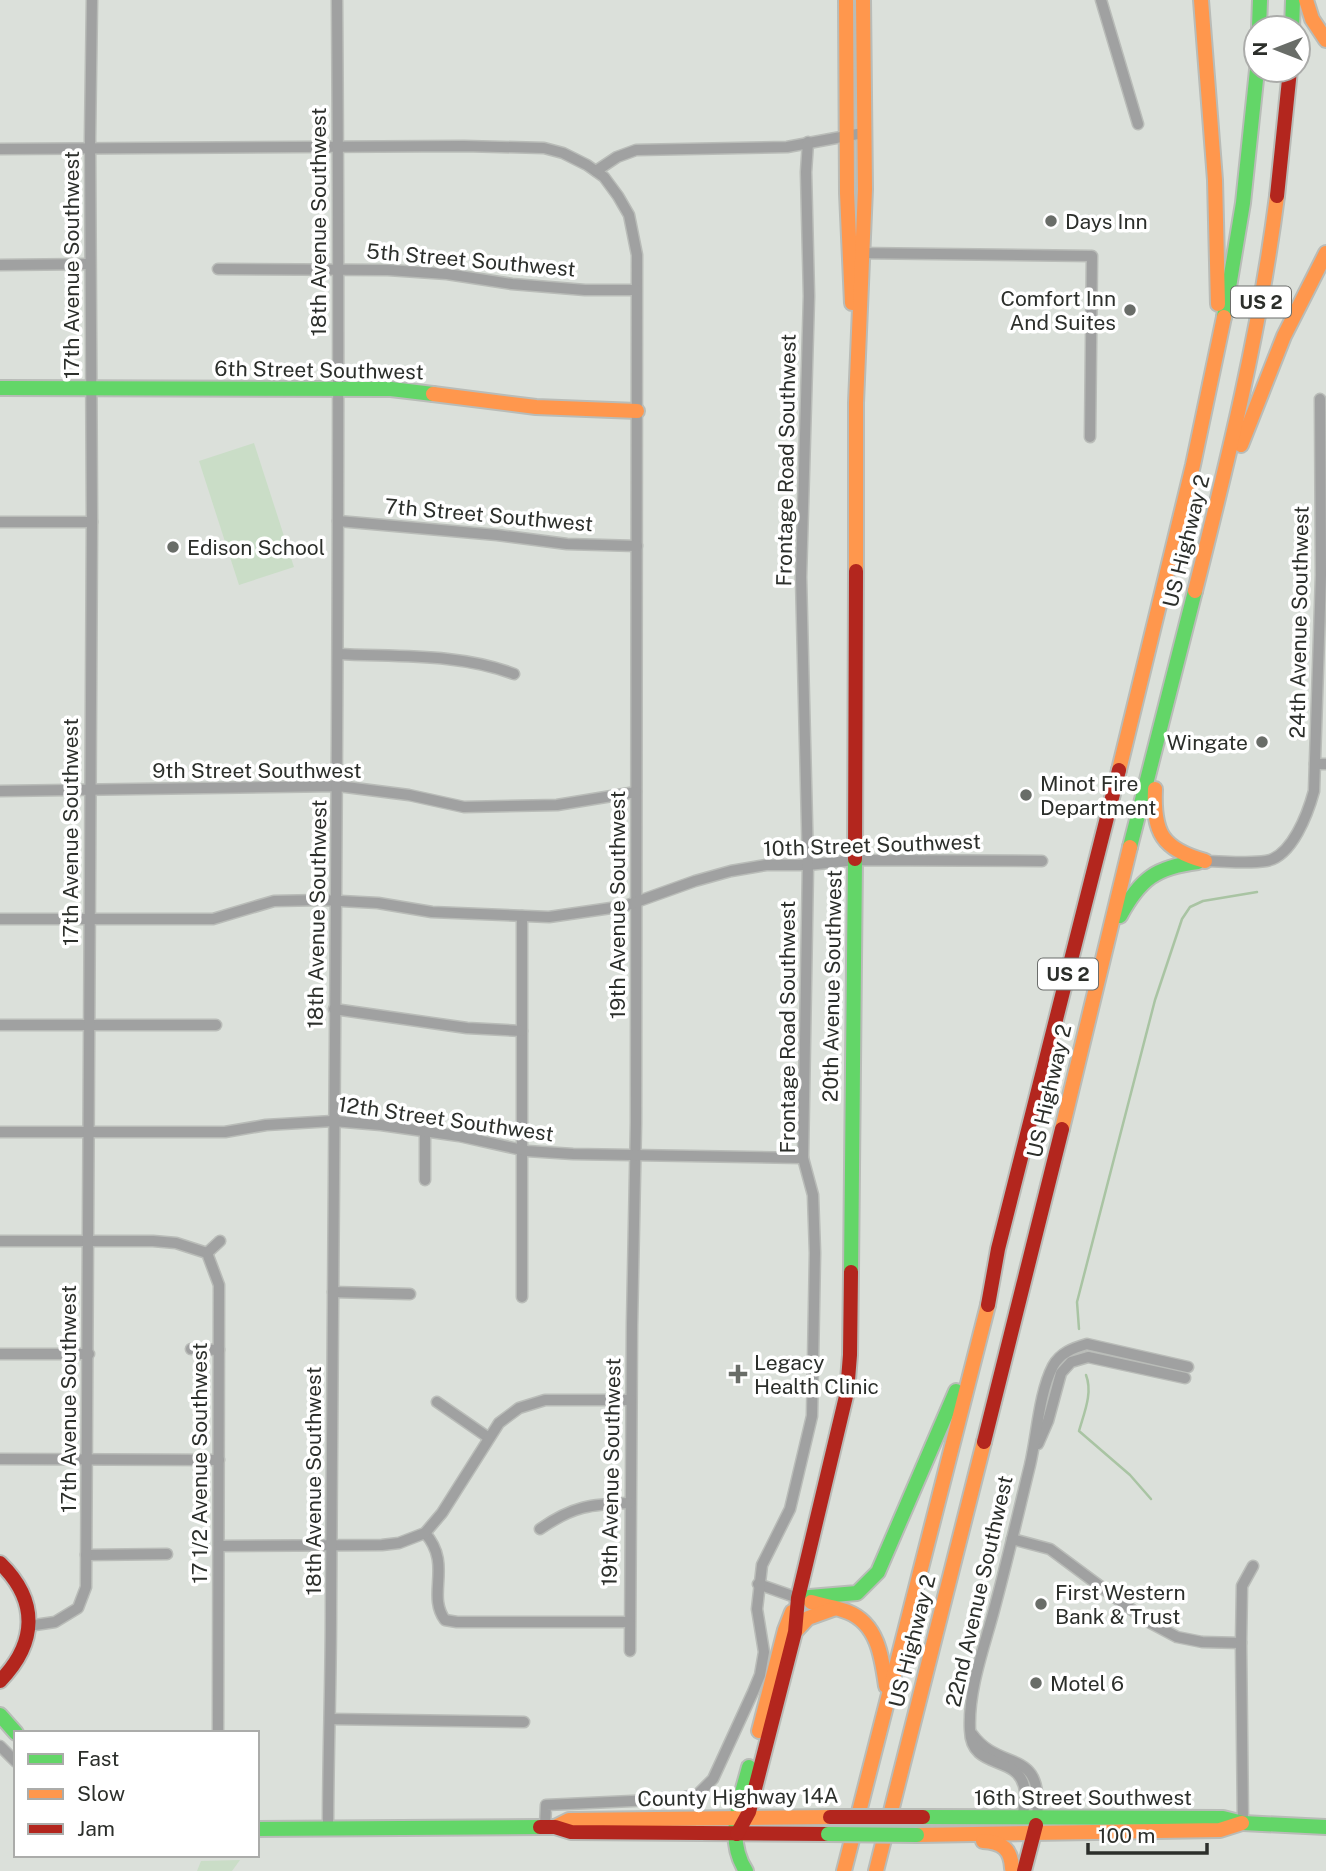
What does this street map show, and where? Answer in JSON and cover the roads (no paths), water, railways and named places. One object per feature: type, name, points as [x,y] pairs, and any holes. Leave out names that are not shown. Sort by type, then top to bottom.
[{"type":"main road","name":"20th Avenue Southwest","points":[[739,1819],[749,1812],[795,1632],[798,1598],[847,1392],[850,1355],[857,370],[855,253],[846,136],[846,0]]},
{"type":"main road","name":"20th Avenue Southwest","points":[[855,253],[864,189],[863,0]]},
{"type":"main road","points":[[1201,0],[1219,261],[1218,317],[1209,398]]},
{"type":"main road","points":[[1306,0],[1312,19],[1326,40]]},
{"type":"main road","name":"US Highway 2","points":[[844,1871],[989,1300],[998,1249],[1117,781],[1209,398],[1228,304],[1244,198],[1256,84]]},
{"type":"main road","name":"US Highway 2","points":[[876,1871],[1052,1172],[1253,348],[1279,177],[1289,84]]},
{"type":"main road","points":[[1210,531],[1263,387],[1304,293],[1326,253]]},
{"type":"main road","name":"6th Street Southwest","points":[[0,388],[391,389],[536,407],[637,411]]},
{"type":"main road","points":[[1164,719],[1153,812],[1156,825],[1166,844],[1183,856],[1205,861]]},
{"type":"main road","points":[[1107,943],[1126,904],[1145,877],[1166,867],[1205,861]]},
{"type":"main road","points":[[798,1598],[857,1593],[878,1572],[956,1392],[989,1300]]},
{"type":"main road","points":[[0,1563],[25,1595],[28,1626],[27,1643],[10,1671],[0,1681]]},
{"type":"main road","name":"20th Avenue Southwest","points":[[737,1834],[785,1630],[798,1598]]},
{"type":"main road","points":[[798,1598],[856,1615],[872,1632],[883,1659],[887,1696]]},
{"type":"main road","points":[[795,1632],[808,1618],[833,1609]]},
{"type":"main road","points":[[0,1715],[14,1731]]},
{"type":"main road","points":[[754,1786],[755,1799],[762,1809],[771,1813],[806,1818]]},
{"type":"main road","name":"County Highway 14A","points":[[550,1827],[569,1820],[923,1817]]},
{"type":"main road","name":"16th Street Southwest","points":[[923,1817],[1028,1825]]},
{"type":"main road","name":"16th Street Southwest","points":[[917,1835],[1028,1825],[1223,1818],[1243,1823],[1326,1827]]},
{"type":"main road","points":[[883,1871],[888,1822]]},
{"type":"main road","name":"22nd Avenue Southwest","points":[[1016,1870],[1028,1825]]},
{"type":"main road","name":"County Highway 14A","points":[[259,1829],[550,1827],[570,1832],[917,1835]]},
{"type":"main road","points":[[737,1834],[741,1865],[746,1871]]},
{"type":"main road","points":[[941,1834],[962,1841],[998,1841],[1008,1847],[1016,1870]]},
{"type":"street","name":"17th Avenue Southwest","points":[[28,1626],[55,1622],[78,1608],[86,1587],[89,1354],[92,0]]},
{"type":"street","name":"18th Avenue Southwest","points":[[328,1829],[338,786],[337,0]]},
{"type":"street","points":[[1101,0],[1138,124]]},
{"type":"street","points":[[0,149],[544,148],[563,153],[596,171],[617,157],[636,150],[787,147],[863,132]]},
{"type":"street","name":"Frontage Road Southwest","points":[[550,1827],[546,1805],[675,1799],[698,1794],[713,1779],[760,1675],[764,1653],[757,1609],[758,1584],[762,1565],[790,1509],[812,1416],[815,1253],[813,1195],[803,1158],[808,866],[802,577],[809,296],[806,172],[808,142]]},
{"type":"street","name":"19th Avenue Southwest","points":[[596,171],[618,196],[629,215],[637,255],[635,1156],[630,1651]]},
{"type":"street","points":[[855,253],[1092,256],[1090,437]]},
{"type":"street","points":[[0,265],[90,264]]},
{"type":"street","name":"5th Street Southwest","points":[[218,269],[337,268],[447,274],[512,284],[585,290],[636,290]]},
{"type":"street","name":"24th Avenue Southwest","points":[[1205,861],[1268,861],[1282,853],[1307,816],[1314,791],[1324,575],[1320,399]]},
{"type":"street","name":"7th Street Southwest","points":[[338,521],[450,530],[567,544],[637,546]]},
{"type":"street","points":[[0,522],[92,522]]},
{"type":"street","points":[[338,654],[489,664],[514,674]]},
{"type":"street","points":[[1315,764],[1326,764]]},
{"type":"street","name":"9th Street Southwest","points":[[0,791],[338,786],[409,795],[464,807],[557,805],[636,792]]},
{"type":"street","name":"10th Street Southwest","points":[[0,919],[214,919],[274,901],[336,900],[378,903],[432,912],[549,917],[636,903],[695,881],[731,871],[766,866],[808,866],[855,860],[1042,861]]},
{"type":"street","points":[[522,916],[522,1297]]},
{"type":"street","points":[[334,1009],[467,1028],[522,1031]]},
{"type":"street","points":[[0,1026],[216,1025]]},
{"type":"street","name":"12th Street Southwest","points":[[0,1132],[225,1132],[266,1125],[333,1122],[425,1131],[522,1150],[573,1154],[803,1158]]},
{"type":"street","points":[[425,1131],[425,1180]]},
{"type":"street","points":[[0,1241],[153,1241],[176,1243],[207,1253],[220,1241]]},
{"type":"street","name":"17 1/2 Avenue Southwest","points":[[207,1253],[219,1285],[218,1731]]},
{"type":"street","points":[[333,1292],[410,1294]]},
{"type":"street","name":"22nd Avenue Southwest","points":[[1028,1825],[1036,1784],[1027,1767],[990,1752],[978,1743],[970,1731],[978,1672],[1052,1367],[1060,1356],[1087,1344],[1188,1367]]},
{"type":"street","points":[[191,1349],[219,1350]]},
{"type":"street","points":[[0,1354],[89,1354]]},
{"type":"street","name":"22nd Avenue Southwest","points":[[1031,1460],[1048,1421],[1061,1373],[1071,1362],[1088,1357],[1185,1378]]},
{"type":"street","points":[[219,1546],[399,1543],[425,1533],[442,1513],[499,1423],[519,1408],[545,1400],[631,1400]]},
{"type":"street","points":[[437,1402],[489,1438]]},
{"type":"street","points":[[0,1459],[219,1460]]},
{"type":"street","points":[[540,1529],[559,1515],[590,1504],[630,1503]]},
{"type":"street","points":[[425,1533],[437,1551],[438,1603],[445,1620],[629,1622]]},
{"type":"street","points":[[1012,1538],[1050,1549],[1148,1622],[1177,1637],[1202,1642],[1241,1643]]},
{"type":"street","points":[[86,1555],[167,1554]]},
{"type":"street","points":[[1243,1823],[1242,1586],[1253,1566]]},
{"type":"street","points":[[758,1584],[798,1598]]},
{"type":"street","points":[[330,1719],[524,1722]]},
{"type":"street","points":[[0,1746],[14,1760]]},
{"type":"waterway","points":[[1079,1329],[1077,1302],[1155,1000],[1182,919],[1190,907],[1203,901],[1257,892]]},
{"type":"waterway","points":[[1086,1375],[1088,1396],[1079,1431],[1130,1475],[1151,1499]]},
{"type":"place","name":"Days Inn","points":[[1051,221]]},
{"type":"place","name":"Comfort Inn And Suites","points":[[1130,310]]},
{"type":"place","name":"Edison School","points":[[173,547]]},
{"type":"place","name":"Wingate","points":[[1262,742]]},
{"type":"place","name":"Minot Fire Department","points":[[1026,795]]},
{"type":"place","name":"Legacy Health Clinic","points":[[738,1374]]},
{"type":"place","name":"First Western Bank & Trust","points":[[1041,1604]]},
{"type":"place","name":"Motel 6","points":[[1036,1683]]}]
